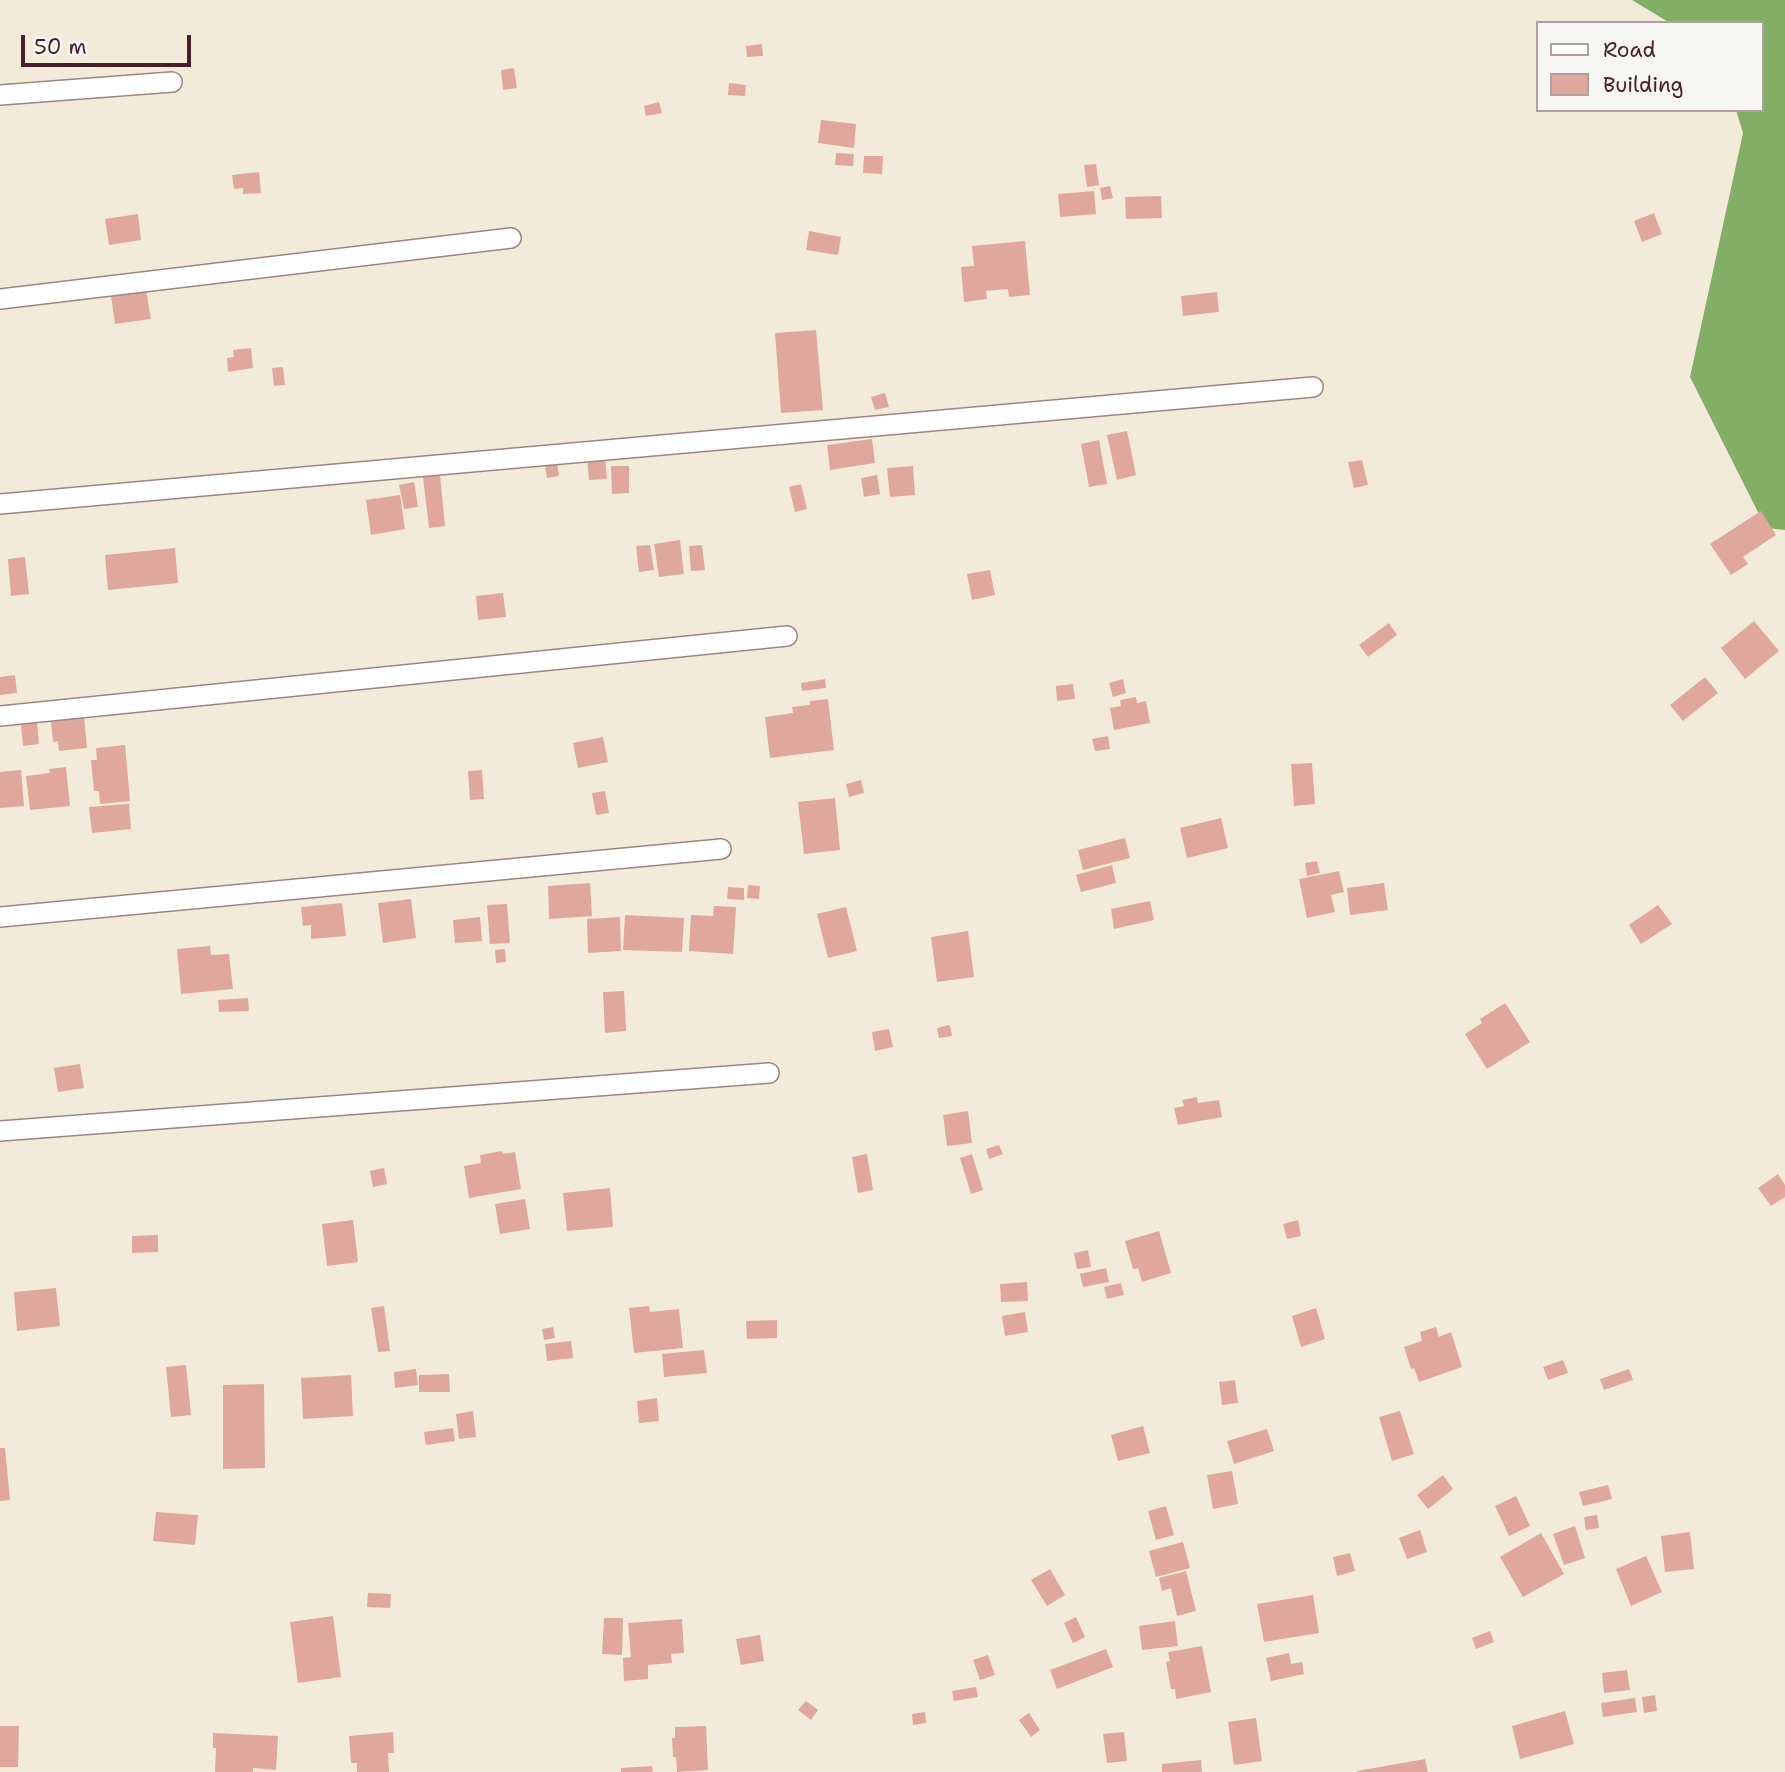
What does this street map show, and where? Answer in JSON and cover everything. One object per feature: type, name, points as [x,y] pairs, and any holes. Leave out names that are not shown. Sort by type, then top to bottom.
[{"type":"street","points":[[0,95],[172,82]]},
{"type":"street","points":[[0,299],[511,239]]},
{"type":"street","points":[[0,504],[1313,387]]},
{"type":"street","points":[[0,716],[787,636]]},
{"type":"street","points":[[0,917],[721,849]]},
{"type":"street","points":[[0,1131],[769,1073]]},
{"type":"green space","points":[[1632,0],[1785,0],[1785,530],[1766,528],[1690,377],[1743,133],[1737,112],[1764,112],[1764,21],[1667,21]]},
{"type":"building","points":[[762,44],[763,56],[747,57],[746,46]]},
{"type":"building","points":[[514,68],[517,88],[503,90],[501,70]]},
{"type":"building","points":[[729,83],[746,85],[745,96],[728,95]]},
{"type":"building","points":[[659,102],[662,113],[646,116],[644,106]]},
{"type":"building","points":[[821,120],[856,124],[854,148],[818,143]]},
{"type":"building","points":[[836,153],[854,154],[853,166],[835,165]]},
{"type":"building","points":[[864,156],[883,156],[882,174],[863,173]]},
{"type":"building","points":[[1096,164],[1099,185],[1087,187],[1084,165]]},
{"type":"building","points":[[259,172],[261,193],[243,194],[243,188],[234,189],[232,175]]},
{"type":"building","points":[[1110,186],[1113,198],[1102,200],[1100,188]]},
{"type":"building","points":[[1094,191],[1096,214],[1060,217],[1058,194]]},
{"type":"building","points":[[1161,196],[1162,218],[1126,219],[1125,197]]},
{"type":"building","points":[[1654,213],[1662,234],[1642,242],[1634,221]]},
{"type":"building","points":[[138,214],[141,240],[109,245],[105,219]]},
{"type":"building","points":[[809,231],[841,237],[838,255],[806,250]]},
{"type":"building","points":[[1025,241],[1030,295],[1009,297],[1008,289],[986,291],[987,299],[964,302],[961,267],[974,266],[972,246]]},
{"type":"building","points":[[146,290],[151,319],[115,324],[111,296]]},
{"type":"building","points":[[1217,292],[1219,312],[1183,316],[1181,296]]},
{"type":"building","points":[[816,330],[823,410],[781,413],[775,333]]},
{"type":"building","points":[[251,348],[253,368],[228,372],[227,358],[234,357],[233,350]]},
{"type":"building","points":[[283,367],[285,385],[274,386],[272,368]]},
{"type":"building","points":[[885,393],[889,407],[875,410],[871,397]]},
{"type":"building","points":[[1127,431],[1136,475],[1117,480],[1107,435]]},
{"type":"building","points":[[872,439],[875,463],[830,470],[827,445]]},
{"type":"building","points":[[1099,440],[1107,484],[1089,487],[1081,444]]},
{"type":"building","points":[[605,456],[607,479],[589,480],[587,458]]},
{"type":"building","points":[[1362,460],[1368,485],[1354,488],[1348,462]]},
{"type":"building","points":[[557,463],[559,476],[547,478],[545,465]]},
{"type":"building","points":[[611,466],[629,466],[629,493],[612,494]]},
{"type":"building","points":[[913,466],[915,495],[890,497],[887,468]]},
{"type":"building","points":[[440,475],[445,526],[429,528],[423,477]]},
{"type":"building","points":[[877,475],[880,494],[864,497],[861,478]]},
{"type":"building","points":[[414,482],[418,507],[404,509],[399,485]]},
{"type":"building","points":[[801,484],[807,509],[795,512],[789,487]]},
{"type":"building","points":[[400,495],[405,529],[371,535],[366,500]]},
{"type":"building","points":[[1761,511],[1776,535],[1743,557],[1748,564],[1731,575],[1710,544]]},
{"type":"building","points":[[680,540],[684,574],[659,577],[654,544]]},
{"type":"building","points":[[650,545],[654,570],[639,572],[636,546]]},
{"type":"building","points":[[702,545],[705,570],[691,571],[689,546]]},
{"type":"building","points":[[175,548],[178,583],[108,590],[105,555]]},
{"type":"building","points":[[25,557],[29,594],[11,596],[8,559]]},
{"type":"building","points":[[990,570],[995,595],[972,600],[967,574]]},
{"type":"building","points":[[503,593],[506,617],[478,620],[476,596]]},
{"type":"building","points":[[1754,621],[1779,651],[1745,679],[1721,648]]},
{"type":"building","points":[[1389,623],[1397,635],[1368,657],[1359,645]]},
{"type":"building","points":[[15,675],[17,693],[0,695],[0,677]]},
{"type":"building","points":[[1705,677],[1718,693],[1683,721],[1670,705]]},
{"type":"building","points":[[825,679],[826,688],[802,691],[801,683]]},
{"type":"building","points":[[1123,679],[1126,693],[1113,697],[1109,683]]},
{"type":"building","points":[[1073,684],[1075,699],[1057,701],[1056,686]]},
{"type":"building","points":[[1136,697],[1137,703],[1146,701],[1150,723],[1114,730],[1110,708],[1121,706],[1120,700]]},
{"type":"building","points":[[828,699],[834,750],[770,758],[765,717],[793,713],[792,707]]},
{"type":"building","points":[[84,717],[87,748],[59,751],[58,741],[53,742],[51,721]]},
{"type":"building","points":[[37,723],[39,744],[23,746],[21,725]]},
{"type":"building","points":[[1108,736],[1110,749],[1095,751],[1092,739]]},
{"type":"building","points":[[603,737],[608,762],[578,768],[573,743]]},
{"type":"building","points":[[125,745],[130,801],[100,804],[99,791],[94,791],[91,760],[97,760],[96,748]]},
{"type":"building","points":[[1312,763],[1315,804],[1294,806],[1291,764]]},
{"type":"building","points":[[66,767],[70,806],[30,810],[26,776],[50,773],[49,769]]},
{"type":"building","points":[[21,770],[24,806],[0,808],[0,772]]},
{"type":"building","points":[[482,770],[484,799],[470,800],[468,771]]},
{"type":"building","points":[[861,780],[864,793],[849,797],[846,784]]},
{"type":"building","points":[[605,791],[609,813],[596,815],[592,793]]},
{"type":"building","points":[[835,798],[840,850],[804,854],[798,802]]},
{"type":"building","points":[[129,804],[131,829],[92,833],[89,807]]},
{"type":"building","points":[[1221,818],[1228,848],[1187,858],[1180,828]]},
{"type":"building","points":[[1125,838],[1130,858],[1083,870],[1078,850]]},
{"type":"building","points":[[1317,861],[1320,873],[1307,876],[1305,863]]},
{"type":"building","points":[[1112,865],[1116,883],[1081,892],[1076,875]]},
{"type":"building","points":[[1339,871],[1344,892],[1331,895],[1335,912],[1307,918],[1299,879]]},
{"type":"building","points":[[590,883],[592,916],[549,919],[548,886]]},
{"type":"building","points":[[1384,883],[1388,910],[1350,915],[1347,888]]},
{"type":"building","points":[[748,885],[760,886],[759,899],[747,898]]},
{"type":"building","points":[[728,887],[744,888],[744,900],[727,899]]},
{"type":"building","points":[[411,899],[416,938],[383,943],[378,903]]},
{"type":"building","points":[[1150,901],[1154,920],[1114,929],[1111,909]]},
{"type":"building","points":[[342,903],[346,936],[311,939],[311,925],[303,926],[301,907]]},
{"type":"building","points":[[507,904],[510,943],[490,944],[487,905]]},
{"type":"building","points":[[1658,905],[1672,924],[1641,944],[1629,925]]},
{"type":"building","points":[[714,906],[736,907],[733,954],[689,951],[691,915],[713,916]]},
{"type":"building","points":[[846,907],[857,951],[828,958],[817,914]]},
{"type":"building","points":[[625,915],[684,918],[682,952],[623,950]]},
{"type":"building","points":[[480,917],[482,941],[455,943],[453,920]]},
{"type":"building","points":[[620,917],[621,951],[588,953],[587,919]]},
{"type":"building","points":[[968,931],[974,977],[937,982],[931,937]]},
{"type":"building","points":[[210,946],[211,955],[229,954],[233,989],[181,994],[177,949]]},
{"type":"building","points":[[505,949],[506,962],[496,963],[495,950]]},
{"type":"building","points":[[624,991],[626,1031],[605,1033],[603,992]]},
{"type":"building","points":[[248,998],[249,1011],[219,1012],[218,1000]]},
{"type":"building","points":[[1505,1003],[1530,1042],[1487,1069],[1465,1034],[1482,1023],[1480,1019]]},
{"type":"building","points":[[950,1025],[952,1036],[939,1038],[937,1028]]},
{"type":"building","points":[[889,1029],[893,1047],[875,1051],[872,1032]]},
{"type":"building","points":[[80,1064],[84,1088],[58,1092],[54,1068]]},
{"type":"building","points":[[1197,1097],[1198,1103],[1219,1100],[1222,1117],[1178,1125],[1174,1108],[1184,1106],[1182,1100]]},
{"type":"building","points":[[968,1111],[972,1143],[947,1146],[943,1115]]},
{"type":"building","points":[[999,1145],[1003,1154],[989,1159],[986,1149]]},
{"type":"building","points":[[502,1151],[503,1154],[515,1152],[521,1189],[469,1198],[464,1166],[481,1163],[480,1155]]},
{"type":"building","points":[[867,1154],[873,1190],[858,1193],[852,1157]]},
{"type":"building","points":[[972,1154],[983,1190],[971,1194],[960,1158]]},
{"type":"building","points":[[384,1168],[387,1184],[373,1187],[370,1171]]},
{"type":"building","points":[[1778,1174],[1785,1185],[1785,1197],[1771,1206],[1758,1188]]},
{"type":"building","points":[[610,1188],[613,1227],[567,1231],[563,1193]]},
{"type":"building","points":[[525,1199],[530,1229],[500,1234],[495,1204]]},
{"type":"building","points":[[353,1220],[358,1262],[327,1266],[322,1224]]},
{"type":"building","points":[[1298,1220],[1301,1236],[1287,1239],[1283,1224]]},
{"type":"building","points":[[1159,1231],[1171,1273],[1142,1282],[1138,1268],[1133,1269],[1125,1241]]},
{"type":"building","points":[[158,1235],[158,1252],[132,1253],[132,1236]]},
{"type":"building","points":[[1088,1250],[1091,1267],[1077,1269],[1074,1253]]},
{"type":"building","points":[[1106,1268],[1109,1282],[1083,1287],[1080,1274]]},
{"type":"building","points":[[1027,1282],[1028,1301],[1001,1302],[1000,1284]]},
{"type":"building","points":[[1121,1283],[1124,1295],[1107,1299],[1104,1287]]},
{"type":"building","points":[[56,1288],[60,1326],[17,1331],[14,1292]]},
{"type":"building","points":[[384,1306],[390,1351],[378,1352],[371,1308]]},
{"type":"building","points":[[649,1306],[650,1312],[679,1309],[683,1348],[634,1353],[629,1308]]},
{"type":"building","points":[[1316,1308],[1325,1339],[1301,1347],[1292,1316]]},
{"type":"building","points":[[1025,1312],[1028,1332],[1005,1336],[1002,1316]]},
{"type":"building","points":[[777,1320],[777,1338],[747,1339],[746,1321]]},
{"type":"building","points":[[553,1327],[555,1338],[544,1340],[542,1329]]},
{"type":"building","points":[[1436,1327],[1439,1337],[1451,1332],[1462,1367],[1419,1382],[1414,1368],[1411,1369],[1404,1347],[1422,1341],[1420,1332]]},
{"type":"building","points":[[571,1341],[573,1358],[547,1361],[545,1344]]},
{"type":"building","points":[[704,1350],[707,1373],[664,1377],[662,1354]]},
{"type":"building","points":[[1563,1360],[1568,1373],[1548,1380],[1543,1367]]},
{"type":"building","points":[[186,1365],[191,1415],[171,1417],[166,1367]]},
{"type":"building","points":[[416,1369],[418,1385],[395,1388],[394,1372]]},
{"type":"building","points":[[1629,1369],[1633,1380],[1604,1390],[1600,1379]]},
{"type":"building","points":[[449,1374],[450,1392],[419,1392],[419,1375]]},
{"type":"building","points":[[351,1375],[353,1416],[303,1419],[301,1378]]},
{"type":"building","points":[[1235,1380],[1238,1403],[1222,1405],[1219,1382]]},
{"type":"building","points":[[264,1384],[265,1468],[223,1469],[223,1385]]},
{"type":"building","points":[[657,1398],[659,1421],[639,1423],[637,1401]]},
{"type":"building","points":[[473,1411],[476,1437],[459,1439],[456,1414]]},
{"type":"building","points":[[1400,1411],[1414,1454],[1392,1461],[1379,1417]]},
{"type":"building","points":[[1143,1426],[1150,1453],[1118,1461],[1111,1435]]},
{"type":"building","points":[[453,1428],[455,1441],[426,1445],[424,1432]]},
{"type":"building","points":[[1267,1429],[1274,1451],[1234,1464],[1227,1441]]},
{"type":"building","points":[[0,1448],[5,1448],[10,1500],[0,1501]]},
{"type":"building","points":[[1232,1471],[1238,1504],[1213,1509],[1207,1475]]},
{"type":"building","points":[[1443,1475],[1453,1489],[1428,1509],[1417,1495]]},
{"type":"building","points":[[1608,1485],[1612,1499],[1583,1506],[1579,1492]]},
{"type":"building","points":[[1516,1496],[1530,1526],[1509,1536],[1495,1506]]},
{"type":"building","points":[[1166,1506],[1174,1535],[1156,1540],[1148,1511]]},
{"type":"building","points":[[156,1512],[198,1515],[195,1545],[153,1541]]},
{"type":"building","points":[[1597,1515],[1599,1528],[1586,1530],[1584,1517]]},
{"type":"building","points":[[1575,1526],[1585,1558],[1564,1565],[1553,1534]]},
{"type":"building","points":[[1420,1530],[1427,1552],[1407,1559],[1399,1538]]},
{"type":"building","points":[[1690,1532],[1694,1569],[1665,1572],[1661,1536]]},
{"type":"building","points":[[1541,1533],[1564,1574],[1523,1597],[1500,1557]]},
{"type":"building","points":[[1183,1542],[1190,1568],[1156,1577],[1149,1551]]},
{"type":"building","points":[[1350,1553],[1355,1571],[1337,1576],[1333,1557]]},
{"type":"building","points":[[1646,1556],[1662,1592],[1631,1606],[1616,1569]]},
{"type":"building","points":[[1050,1569],[1065,1595],[1047,1606],[1031,1580]]},
{"type":"building","points":[[1186,1571],[1196,1611],[1177,1616],[1171,1588],[1162,1591],[1159,1578]]},
{"type":"building","points":[[368,1593],[391,1594],[390,1608],[367,1607]]},
{"type":"building","points":[[1313,1595],[1319,1633],[1264,1642],[1257,1604]]},
{"type":"building","points":[[333,1616],[341,1677],[298,1683],[290,1622]]},
{"type":"building","points":[[1076,1617],[1085,1637],[1073,1643],[1064,1623]]},
{"type":"building","points":[[604,1618],[623,1618],[622,1655],[602,1654]]},
{"type":"building","points":[[682,1619],[684,1653],[671,1654],[672,1663],[648,1665],[648,1679],[624,1681],[623,1658],[631,1657],[628,1623]]},
{"type":"building","points":[[1175,1621],[1178,1646],[1142,1650],[1139,1626]]},
{"type":"building","points":[[1490,1631],[1494,1642],[1476,1649],[1472,1638]]},
{"type":"building","points":[[760,1635],[764,1661],[741,1665],[736,1639]]},
{"type":"building","points":[[1202,1646],[1211,1692],[1176,1699],[1175,1689],[1171,1689],[1166,1662],[1170,1661],[1168,1652]]},
{"type":"building","points":[[1106,1649],[1113,1667],[1057,1689],[1050,1670]]},
{"type":"building","points":[[1289,1653],[1291,1664],[1302,1662],[1304,1674],[1271,1681],[1266,1658]]},
{"type":"building","points":[[988,1655],[995,1675],[980,1680],[973,1660]]},
{"type":"building","points":[[1627,1670],[1630,1690],[1604,1693],[1602,1673]]},
{"type":"building","points":[[976,1687],[978,1697],[954,1701],[952,1691]]},
{"type":"building","points":[[1655,1695],[1657,1711],[1644,1713],[1642,1697]]},
{"type":"building","points":[[1635,1698],[1637,1712],[1603,1717],[1601,1703]]},
{"type":"building","points":[[806,1701],[818,1710],[811,1720],[798,1710]]},
{"type":"building","points":[[1565,1711],[1574,1744],[1520,1759],[1512,1726]]},
{"type":"building","points":[[925,1712],[926,1723],[913,1725],[912,1714]]},
{"type":"building","points":[[1029,1713],[1040,1730],[1031,1737],[1019,1720]]},
{"type":"building","points":[[1256,1718],[1262,1761],[1234,1765],[1228,1722]]},
{"type":"building","points":[[0,1726],[19,1726],[18,1767],[0,1767]]},
{"type":"building","points":[[706,1726],[708,1770],[677,1772],[672,1738],[675,1738],[675,1727]]},
{"type":"building","points":[[393,1732],[394,1753],[388,1753],[389,1772],[357,1772],[357,1763],[351,1763],[349,1736]]},
{"type":"building","points":[[1124,1732],[1127,1761],[1107,1763],[1103,1734]]},
{"type":"building","points":[[213,1733],[278,1736],[276,1770],[253,1768],[253,1772],[215,1772],[216,1748],[213,1748]]},
{"type":"building","points":[[1425,1759],[1428,1772],[1357,1772],[1357,1771]]},
{"type":"building","points":[[1201,1760],[1202,1772],[1162,1772],[1162,1764]]},
{"type":"building","points":[[652,1766],[653,1772],[621,1772],[621,1768]]}]
